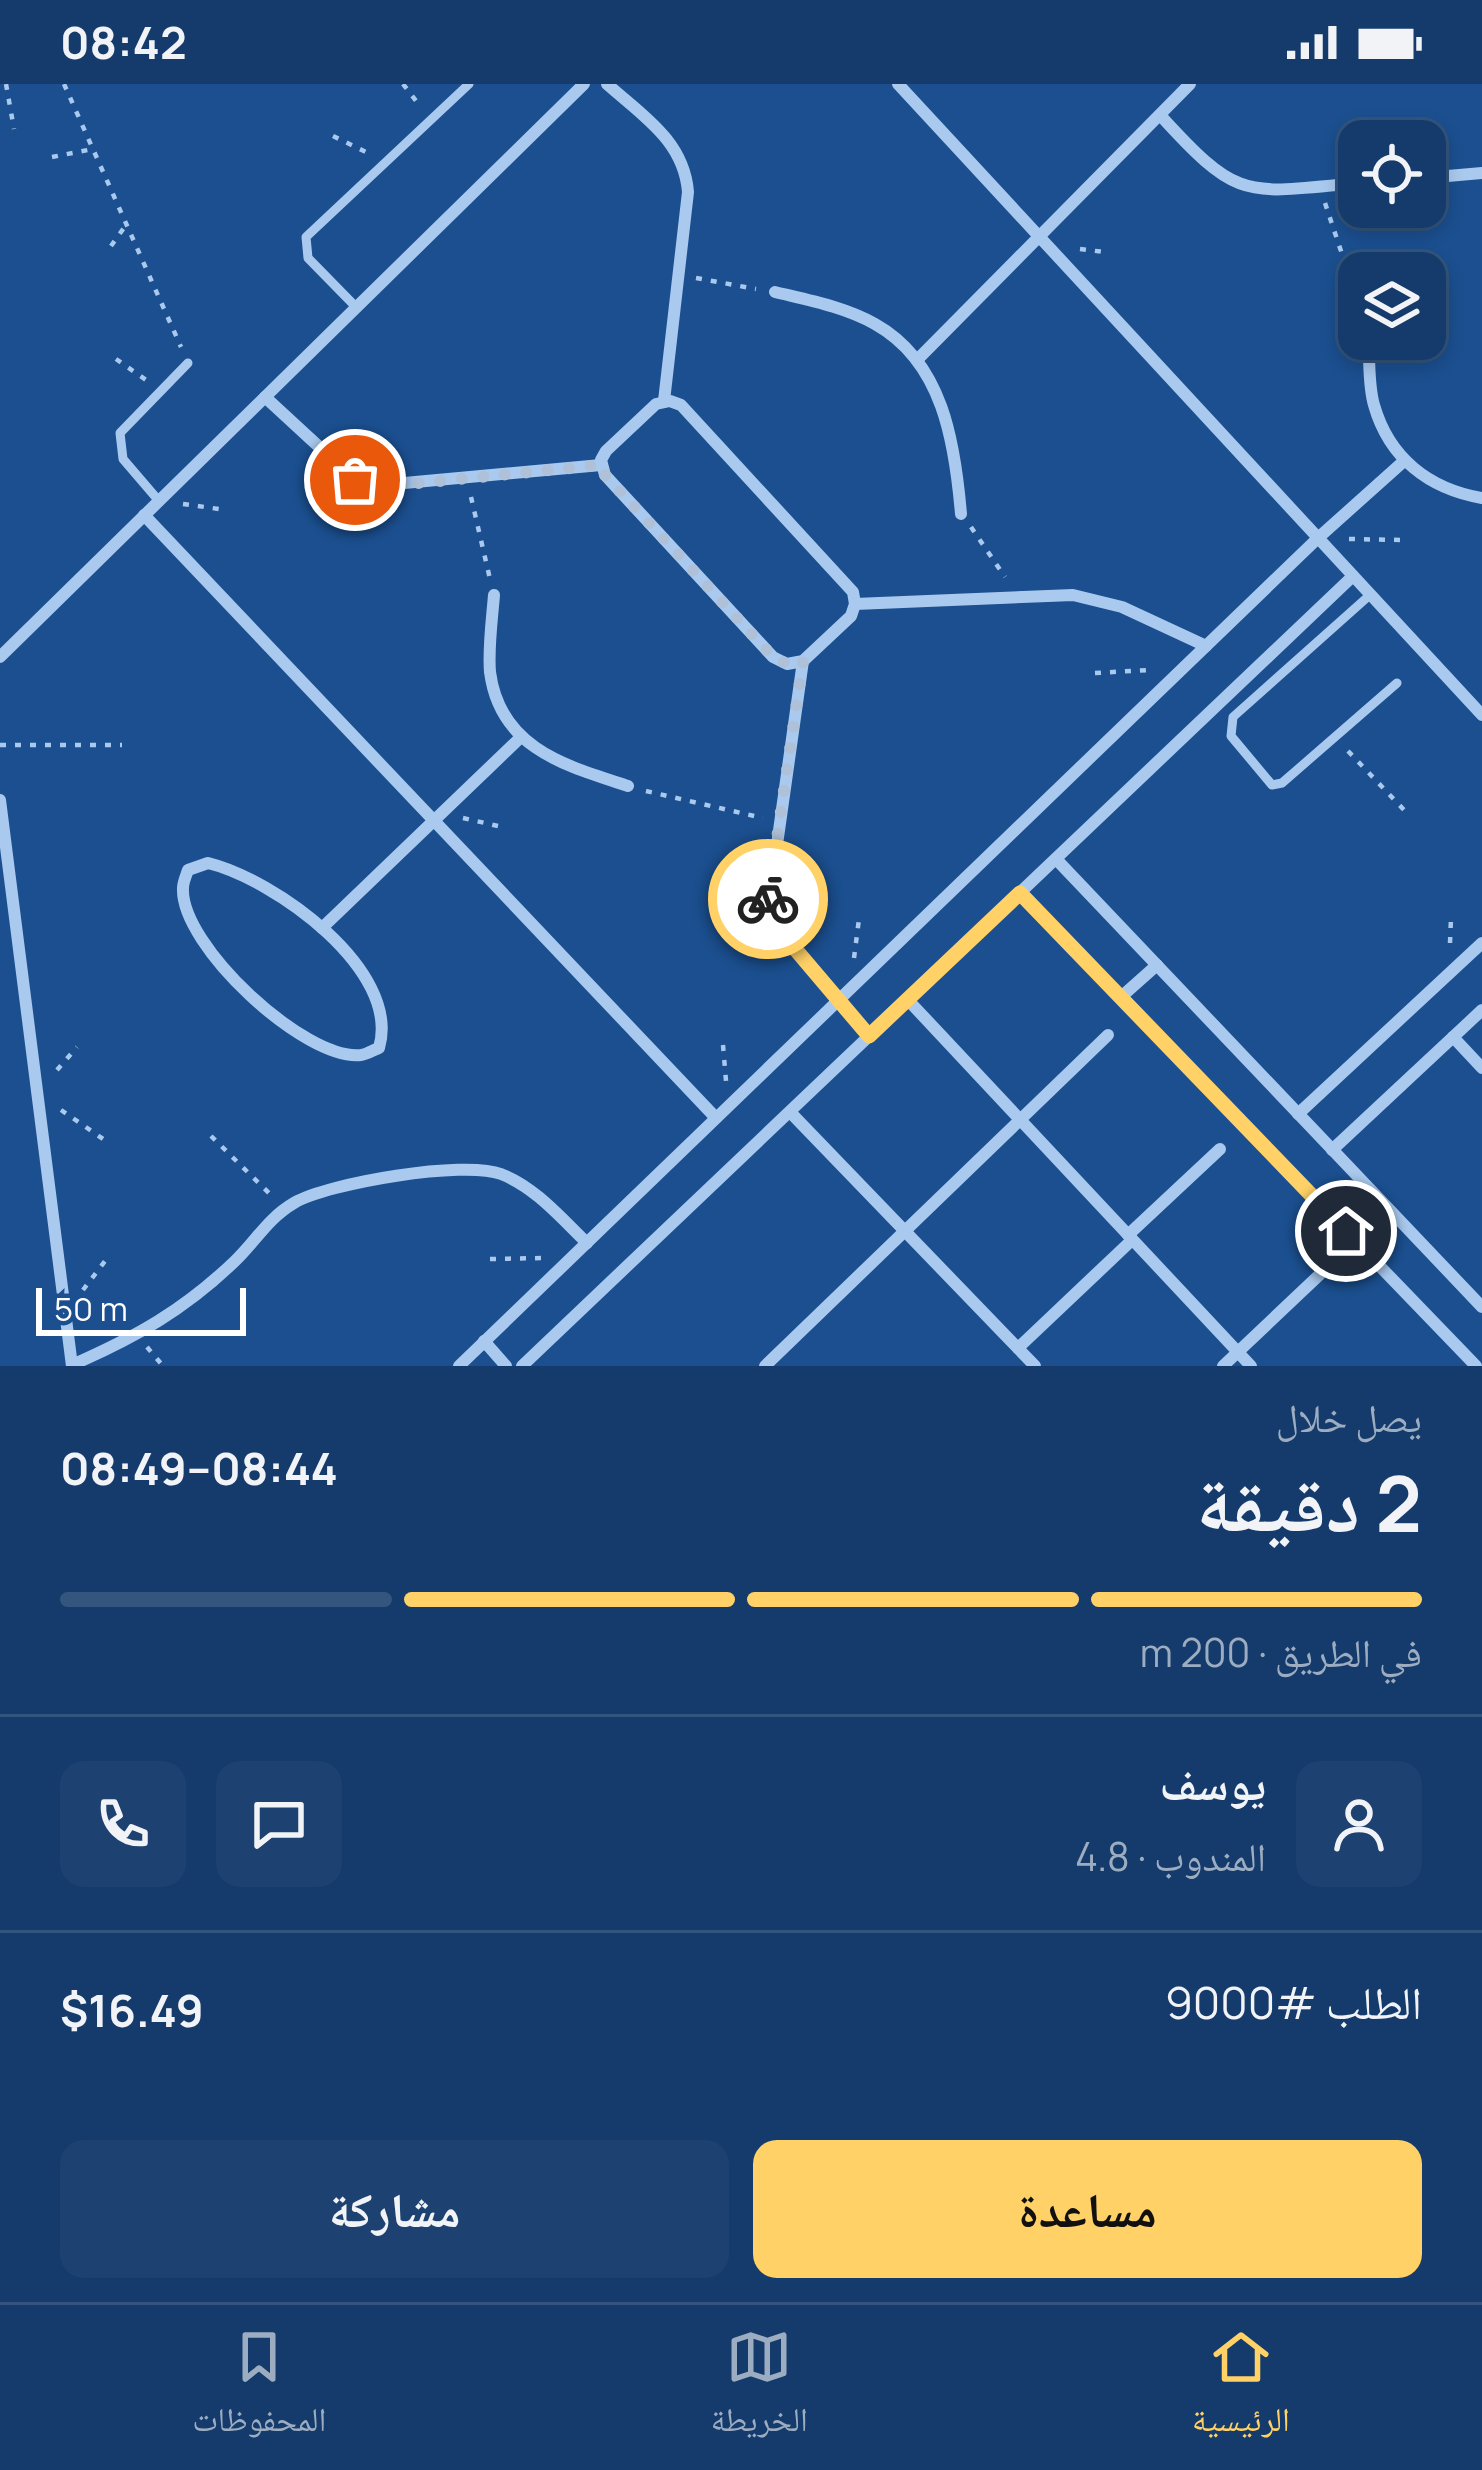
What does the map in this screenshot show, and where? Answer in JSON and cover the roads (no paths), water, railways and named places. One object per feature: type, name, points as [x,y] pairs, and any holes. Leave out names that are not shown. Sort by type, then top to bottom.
[{"type":"street","points":[[0,657],[584,84]]},
{"type":"street","points":[[607,84],[664,134],[678,150],[686,170],[688,192],[664,401]]},
{"type":"street","points":[[898,84],[1482,715]]},
{"type":"street","points":[[917,360],[1190,84]]},
{"type":"street","points":[[1160,115],[1205,165],[1230,182],[1259,192],[1338,185]]},
{"type":"street","points":[[1446,176],[1482,173]]},
{"type":"street","points":[[775,292],[827,305],[877,325],[917,360],[943,406],[957,462],[962,514]]},
{"type":"street","points":[[1369,360],[1372,401],[1384,433],[1404,461],[1428,481],[1457,494],[1482,498]]},
{"type":"street","points":[[265,397],[355,480],[372,486],[601,465]]},
{"type":"street","points":[[664,401],[681,405],[849,587],[855,604],[851,616],[803,661],[787,664],[773,657],[605,475],[601,465],[606,451],[664,401]]},
{"type":"street","points":[[459,1366],[1318,538],[1404,461]]},
{"type":"street","points":[[144,515],[438,817],[716,1118]]},
{"type":"street","points":[[522,1366],[1353,576]]},
{"type":"street","points":[[494,595],[490,673],[501,707],[521,737],[550,760],[628,787]]},
{"type":"street","points":[[855,604],[1073,595],[1098,599],[1206,646]]},
{"type":"street","points":[[803,661],[768,908],[784,937],[869,1036]]},
{"type":"street","points":[[322,928],[521,737]]},
{"type":"street","points":[[0,800],[72,1365],[138,1336],[189,1302],[285,1209],[328,1187],[470,1168],[498,1173],[524,1185],[587,1243]]},
{"type":"street","points":[[1056,859],[1482,1307]]},
{"type":"street","points":[[208,863],[240,871],[278,892],[322,928],[375,997],[385,1028],[379,1048],[359,1055],[328,1048],[289,1026],[250,995],[216,958],[192,922],[182,891],[188,870],[208,863]]},
{"type":"street","points":[[1020,893],[1475,1366],[1482,1359]]},
{"type":"street","points":[[1298,1114],[1482,943]]},
{"type":"street","points":[[1121,997],[1156,965]]},
{"type":"street","points":[[908,1000],[1250,1366]]},
{"type":"street","points":[[1332,1150],[1482,1010]]},
{"type":"street","points":[[775,1363],[1108,1035]]},
{"type":"street","points":[[1453,1037],[1482,1068]]},
{"type":"street","points":[[790,1112],[1035,1366]]},
{"type":"street","points":[[1018,1348],[1220,1149]]},
{"type":"street","points":[[1222,1366],[1334,1262]]},
{"type":"street","points":[[484,1341],[506,1366]]},
{"type":"lane","points":[[356,307],[308,258],[306,237],[470,84]]},
{"type":"lane","points":[[562,84],[572,96]]},
{"type":"lane","points":[[159,501],[123,459],[119,442],[124,425],[188,363]]},
{"type":"lane","points":[[1371,594],[1233,717],[1230,730],[1234,742],[1272,785],[1291,778],[1396,682]]}]
